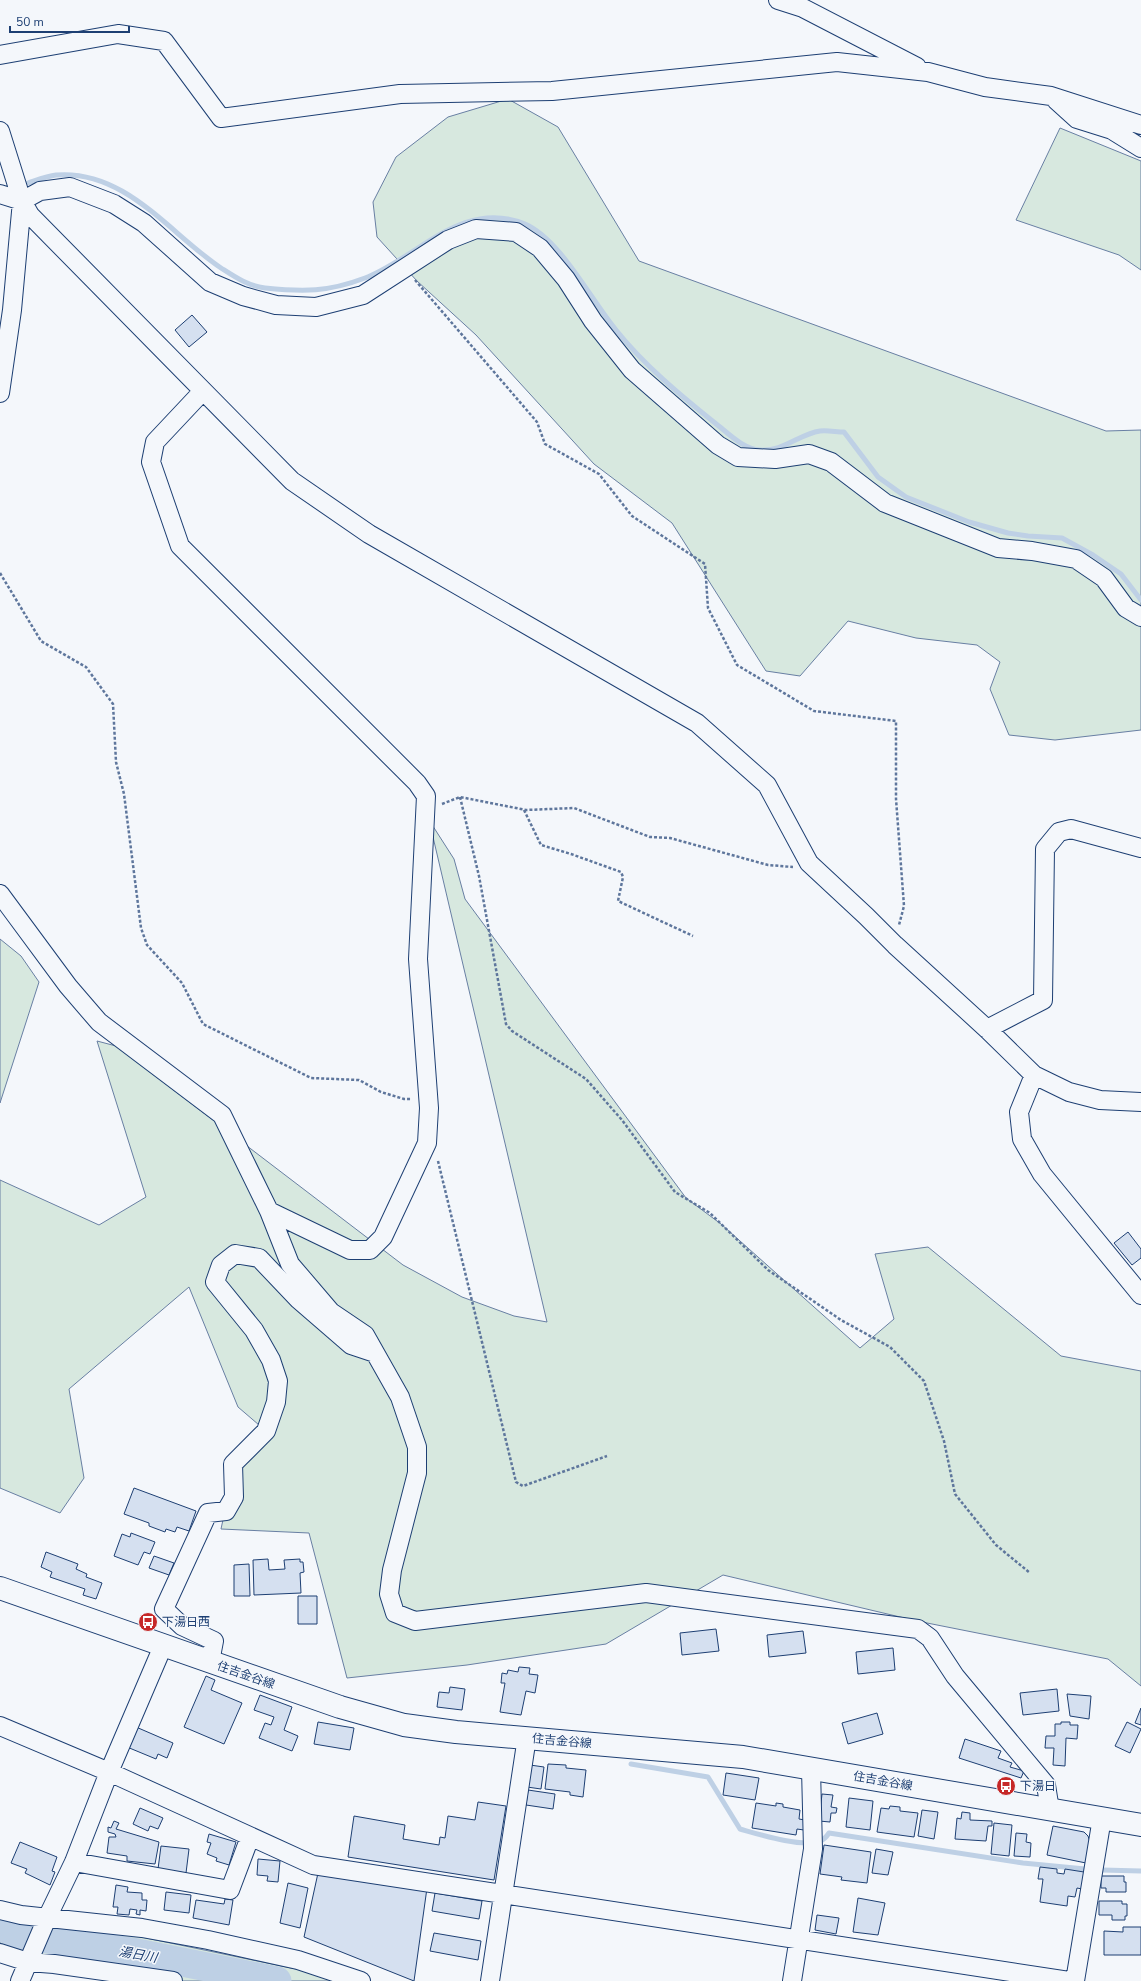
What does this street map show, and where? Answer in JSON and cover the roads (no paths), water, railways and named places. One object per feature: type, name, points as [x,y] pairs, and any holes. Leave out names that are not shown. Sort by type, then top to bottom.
[{"type":"main road","name":"住吉金谷線","points":[[0,1588],[340,1707],[404,1725],[456,1732],[743,1757],[1141,1825]]},
{"type":"street","points":[[778,0],[803,8],[928,72]]},
{"type":"street","points":[[0,55],[118,34],[164,41],[220,118],[400,94],[552,91],[838,62],[928,72],[985,87],[1051,96],[1141,125]]},
{"type":"street","points":[[1051,96],[1077,119],[1112,130],[1141,148]]},
{"type":"street","points":[[0,131],[22,201],[30,215],[202,392],[292,481],[369,534],[697,723],[767,785],[810,863],[815,869],[866,916],[894,945],[987,1029],[1034,1075],[1069,1092],[1100,1100],[1141,1102]]},
{"type":"street","points":[[0,194],[22,201],[40,190],[70,187],[114,204],[144,223],[210,282],[243,296],[276,306],[316,307],[363,295],[448,240],[476,229],[516,232],[540,248],[566,279],[593,321],[632,370],[718,445],[738,457],[774,459],[809,454],[831,462],[885,503],[998,548],[1032,551],[1076,559],[1104,578],[1126,608],[1141,617]]},
{"type":"street","points":[[0,393],[12,310],[22,201]]},
{"type":"street","points":[[202,392],[155,442],[151,462],[180,546],[417,784],[426,796],[418,959],[428,1099],[428,1143],[383,1237],[370,1250],[350,1250],[270,1211]]},
{"type":"street","points":[[987,1029],[1043,1000],[1045,850],[1059,832],[1071,829],[1141,848]]},
{"type":"street","points":[[0,894],[68,986],[98,1022],[222,1115],[270,1211],[290,1264],[331,1312],[364,1335],[400,1397],[417,1447],[417,1474],[392,1570],[389,1594],[395,1613],[415,1621],[646,1593],[918,1629],[930,1638],[955,1676],[1046,1785],[1050,1810]]},
{"type":"street","points":[[1034,1075],[1019,1112],[1022,1139],[1042,1174],[1141,1295]]},
{"type":"street","points":[[210,1662],[214,1641],[182,1626],[164,1609],[208,1513],[226,1511],[234,1497],[233,1464],[266,1431],[276,1402],[278,1381],[271,1360],[254,1330],[215,1282],[221,1265],[235,1254],[259,1258],[299,1300],[351,1345],[375,1353]]},
{"type":"street","points":[[20,1981],[47,1918],[74,1862],[109,1772],[163,1646]]},
{"type":"street","points":[[0,1726],[109,1772],[313,1865],[1069,1981]]},
{"type":"street","points":[[490,1981],[527,1737]]},
{"type":"street","points":[[792,1981],[813,1844],[811,1769]]},
{"type":"street","points":[[1075,1981],[1102,1818]]},
{"type":"street","points":[[74,1862],[230,1890],[250,1837]]},
{"type":"street","points":[[0,1910],[20,1915],[142,1928],[208,1940],[298,1960],[361,1981]]},
{"type":"street","points":[[0,1953],[28,1962],[54,1964],[173,1981]]},
{"type":"waterway","points":[[28,183],[56,175],[81,176],[104,182],[145,206],[202,254],[231,275],[242,281],[265,288],[316,290],[352,283],[385,269],[422,245],[461,224],[481,219],[502,218],[525,224],[538,232],[563,256],[606,317],[638,355],[676,390],[730,436],[742,444],[754,449],[768,450],[784,446],[812,433],[823,431],[844,432],[878,477],[906,497],[969,522],[1008,533],[1062,538],[1093,555],[1121,574],[1141,600]]},
{"type":"waterway","points":[[631,1764],[708,1777],[740,1829],[768,1837],[792,1842],[812,1843],[825,1838],[829,1833],[1023,1863],[1085,1869]]},
{"type":"waterway","points":[[1102,1870],[1141,1871]]},
{"type":"waterway","name":"湯日川","points":[[0,1926],[20,1935],[132,1952],[277,1981]]},
{"type":"place","name":"下湯日西","points":[[148,1622]]},
{"type":"place","name":"下湯日","points":[[1006,1786]]}]
